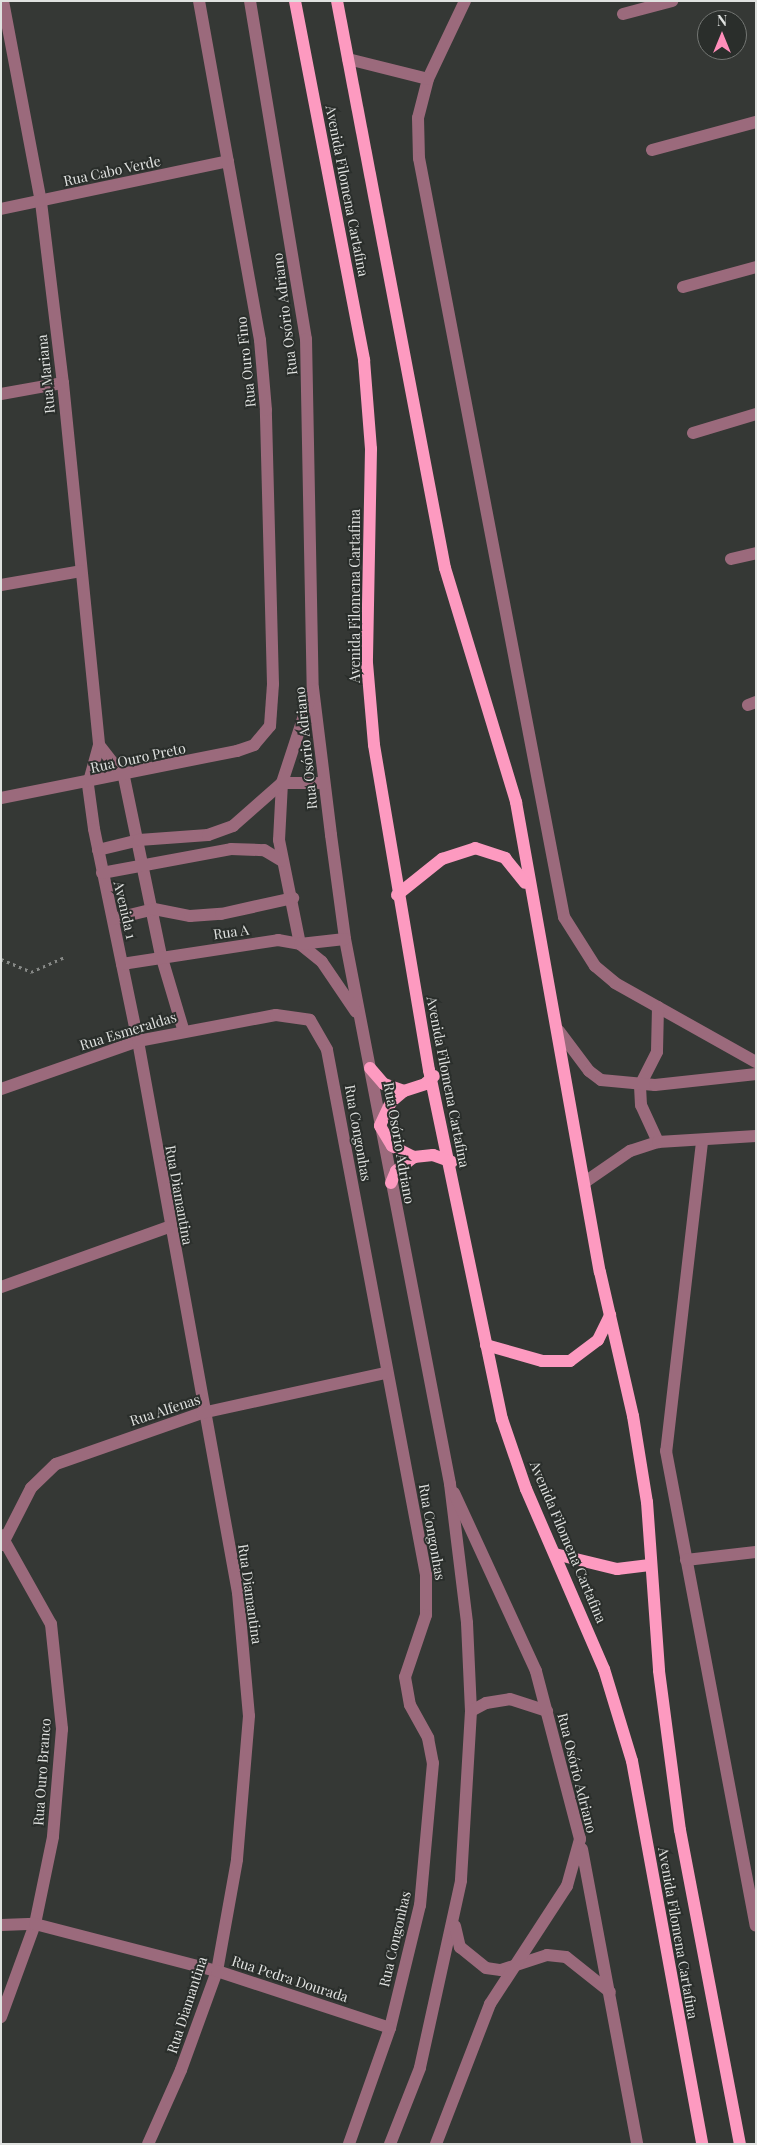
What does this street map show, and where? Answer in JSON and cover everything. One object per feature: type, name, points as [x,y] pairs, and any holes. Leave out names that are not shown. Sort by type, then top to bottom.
[{"type":"main road","name":"Avenida Filomena Cartafina","points":[[295,1],[364,360],[371,449],[367,663],[374,746],[397,895],[429,1070],[502,1419],[526,1489],[556,1554],[604,1670],[632,1761],[702,2144]]},
{"type":"main road","name":"Avenida Filomena Cartafina","points":[[337,1],[444,568],[506,764],[529,892],[559,1031],[610,1315],[634,1425],[680,1830],[740,2144]]},
{"type":"main road","points":[[397,895],[442,859],[475,848],[491,850],[510,862],[529,892]]},
{"type":"main road","points":[[370,1068],[384,1084],[404,1091]]},
{"type":"main road","points":[[429,1070],[434,1076],[425,1084],[404,1091],[391,1102],[380,1126],[392,1146],[414,1157],[450,1161],[456,1165],[451,1178]]},
{"type":"main road","points":[[391,1182],[396,1171],[414,1157]]},
{"type":"main road","points":[[486,1345],[542,1361],[570,1361],[598,1340],[610,1315]]},
{"type":"main road","points":[[556,1554],[617,1569],[650,1565]]},
{"type":"street","name":"Rua Mariana","points":[[3,1],[4,19],[41,202],[63,383],[99,746],[88,784]]},
{"type":"street","name":"Rua Ouro Fino","points":[[199,1],[228,161],[250,268],[266,410],[273,684],[270,726]]},
{"type":"street","name":"Rua Osório Adriano","points":[[250,1],[306,339],[313,688],[324,783],[345,939],[450,1484],[467,1623],[471,1711],[467,1823],[454,1921],[420,2068],[390,2144]]},
{"type":"street","points":[[465,1],[428,79],[418,118],[419,158],[564,917],[595,966],[658,1008],[756,1062]]},
{"type":"street","points":[[623,14],[672,1]]},
{"type":"street","points":[[348,60],[428,79]]},
{"type":"street","points":[[652,150],[756,122]]},
{"type":"street","name":"Rua Cabo Verde","points":[[1,209],[228,161]]},
{"type":"street","points":[[683,287],[756,267]]},
{"type":"street","points":[[1,394],[63,383]]},
{"type":"street","points":[[693,433],[756,414]]},
{"type":"street","points":[[731,559],[756,553]]},
{"type":"street","points":[[1,585],[81,571]]},
{"type":"street","points":[[313,688],[282,783],[282,861],[293,898],[300,944],[322,962],[361,1019]]},
{"type":"street","name":"Rua Ouro Preto","points":[[1,798],[124,777],[237,752],[254,745],[270,726]]},
{"type":"street","points":[[99,746],[124,777],[154,909],[161,955],[183,1029]]},
{"type":"street","points":[[98,850],[139,840],[178,840],[233,826],[282,783],[324,783]]},
{"type":"street","name":"Avenida 1","points":[[88,784],[102,873],[138,1040]]},
{"type":"street","points":[[102,873],[241,849],[264,850],[282,861]]},
{"type":"street","name":"Rua A","points":[[154,909],[190,916],[221,914],[293,898]]},
{"type":"street","points":[[113,919],[154,909]]},
{"type":"street","name":"Rua A","points":[[122,964],[161,955],[278,940],[300,944],[345,939]]},
{"type":"street","points":[[658,1008],[658,1052],[640,1086],[641,1105],[658,1142]]},
{"type":"street","name":"Rua Esmeraldas","points":[[1,1089],[138,1040],[183,1029],[290,1014],[310,1020],[320,1033]]},
{"type":"street","points":[[559,1031],[589,1071],[601,1080],[640,1086],[756,1074]]},
{"type":"street","name":"Rua Congonhas","points":[[320,1033],[332,1068],[386,1373],[426,1574],[426,1615],[408,1663],[406,1692],[428,1738],[433,1763],[420,1905],[390,2028],[349,2144]]},
{"type":"street","name":"Rua Diamantina","points":[[138,1040],[202,1413],[238,1592],[249,1716],[237,1860],[217,1971],[181,2070],[148,2144]]},
{"type":"street","points":[[585,1182],[630,1151],[658,1142],[702,1142],[756,1136]]},
{"type":"street","points":[[702,1142],[666,1451],[756,1926]]},
{"type":"street","points":[[1,1287],[169,1227]]},
{"type":"street","name":"Rua Alfenas","points":[[3,1540],[31,1488],[56,1464],[202,1413],[386,1373]]},
{"type":"street","name":"Rua Osório Adriano","points":[[436,2144],[470,2048],[512,1967],[566,1886],[580,1839],[547,1711],[522,1637],[450,1484]]},
{"type":"street","name":"Rua Ouro Branco","points":[[2,2010],[35,1924],[56,1811],[60,1684],[51,1624],[3,1540]]},
{"type":"street","points":[[686,1560],[756,1552]]},
{"type":"street","points":[[471,1711],[486,1703],[510,1699],[547,1711]]},
{"type":"street","points":[[580,1839],[637,2144]]},
{"type":"street","points":[[454,1921],[460,1948],[473,1960],[486,1968],[512,1967],[547,1955],[566,1957],[610,1992]]},
{"type":"street","name":"Rua Pedra Dourada","points":[[1,1925],[35,1924],[217,1971],[390,2028]]},
{"type":"path","points":[[1,959],[31,972],[64,957]]}]
